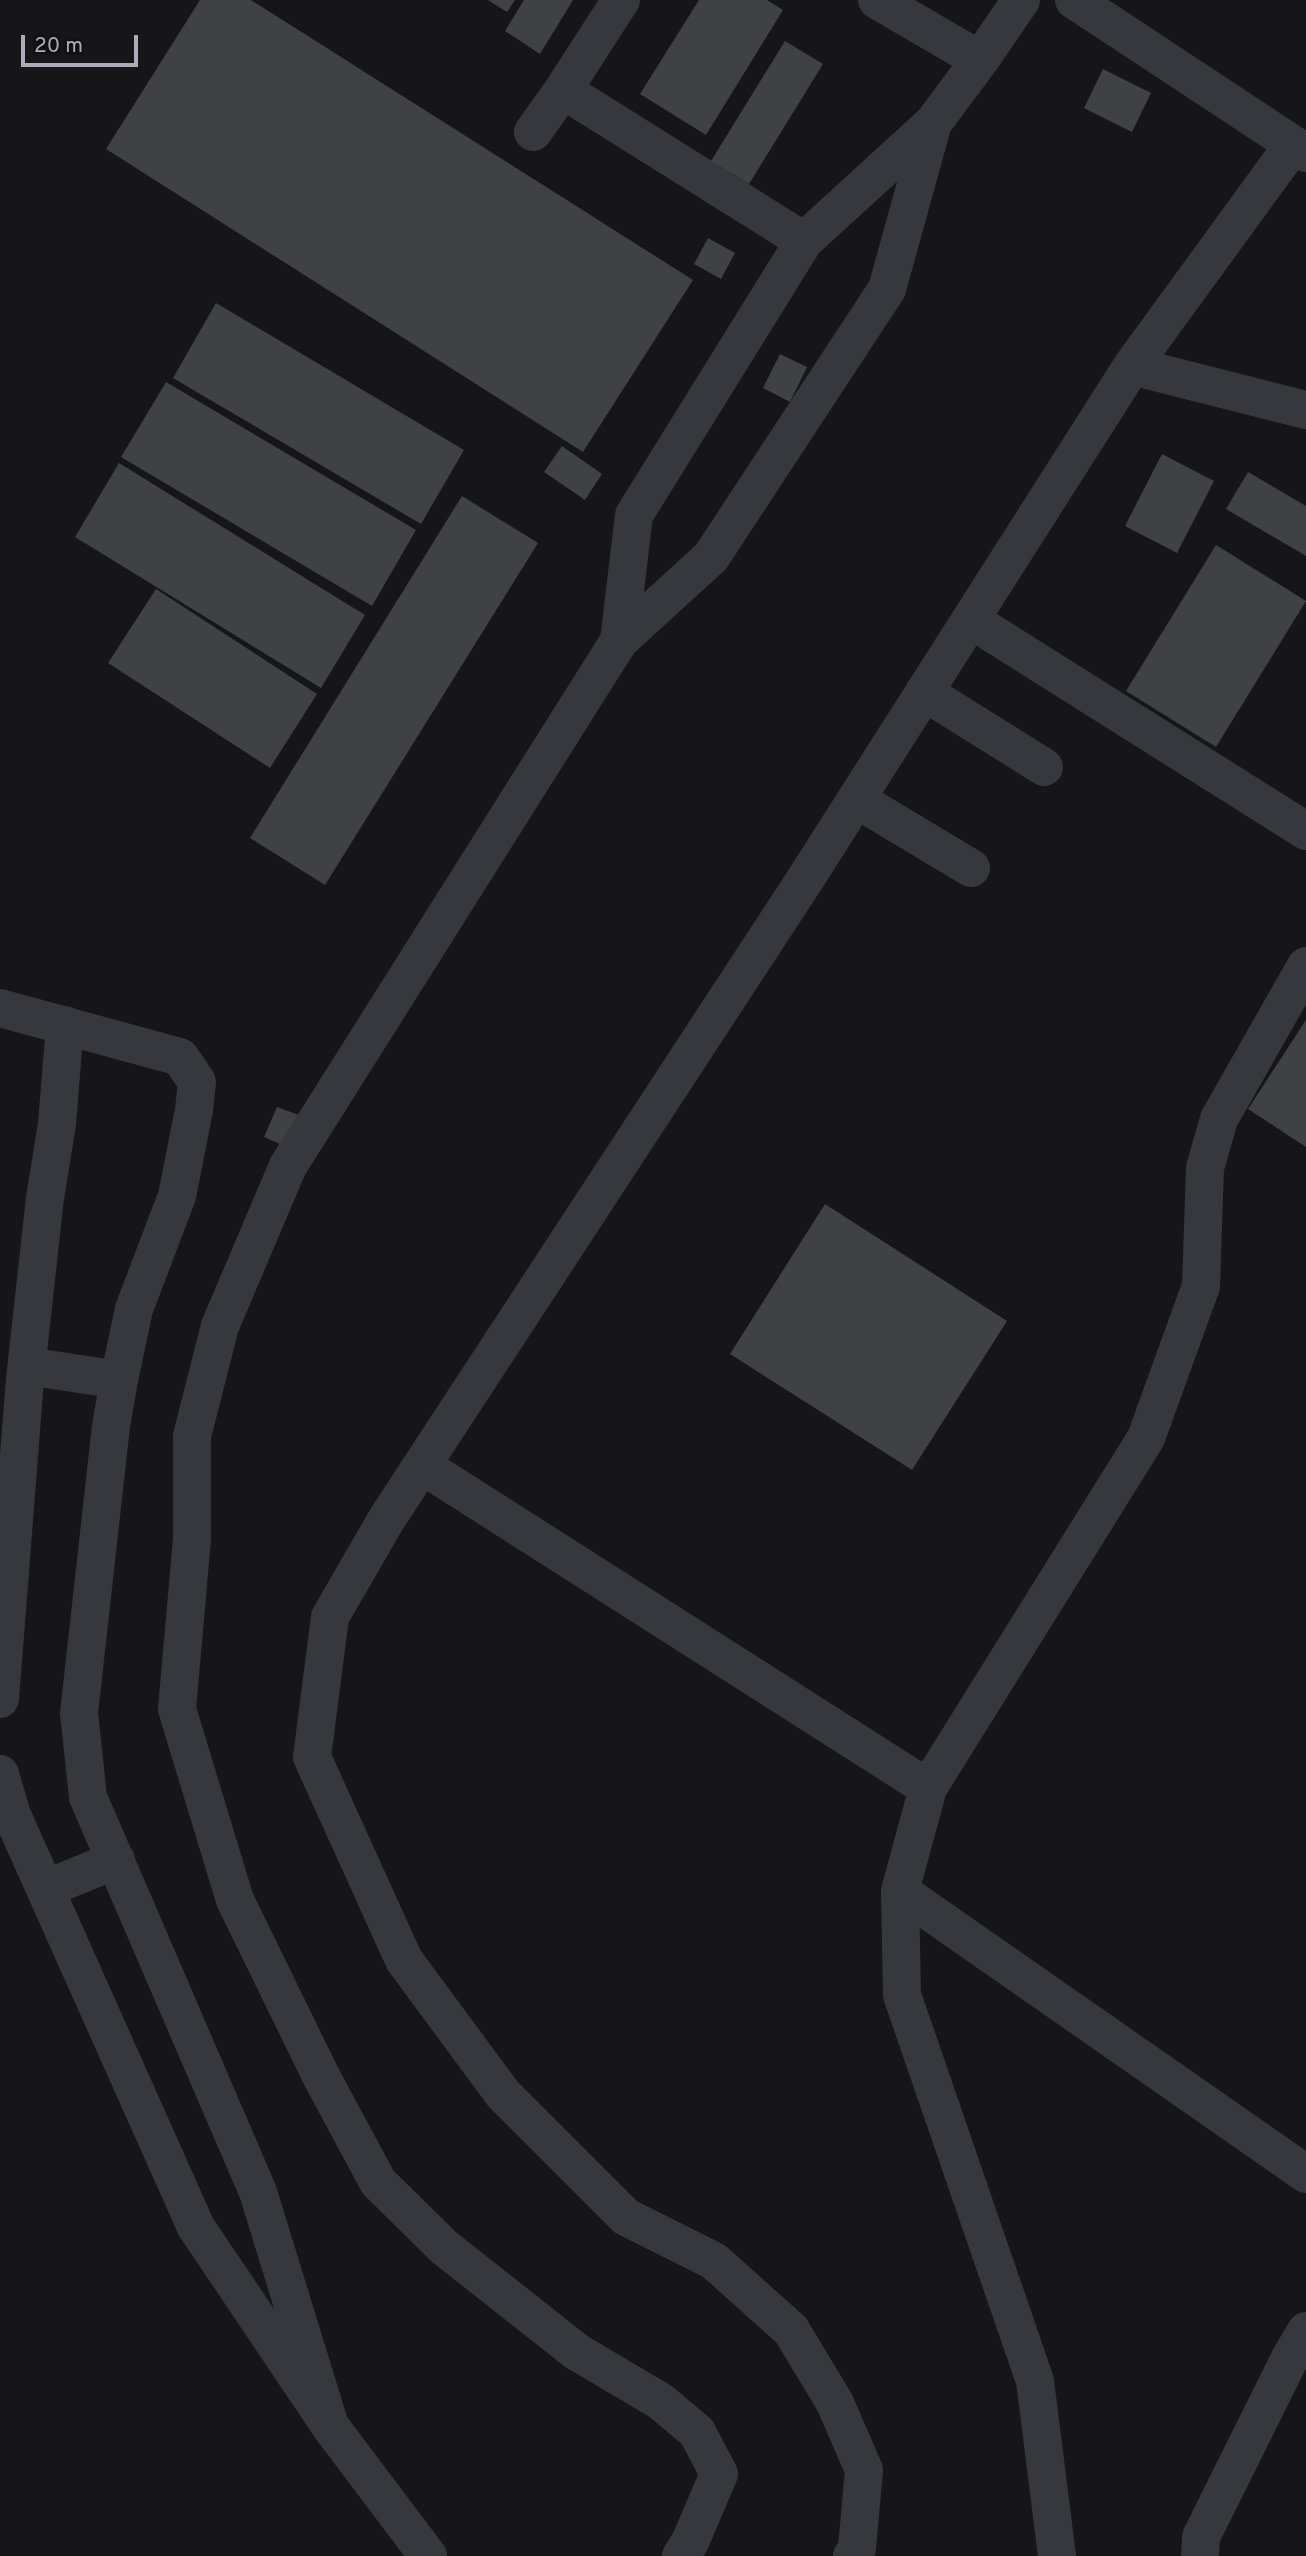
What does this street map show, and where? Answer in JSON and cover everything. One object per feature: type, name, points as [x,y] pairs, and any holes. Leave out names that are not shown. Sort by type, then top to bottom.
[{"type":"lane","points":[[533,132],[621,0]]},
{"type":"lane","points":[[877,0],[980,60]]},
{"type":"lane","points":[[619,641],[634,515],[804,241],[933,123],[1021,0]]},
{"type":"lane","points":[[852,2556],[857,2548],[864,2470],[835,2403],[791,2330],[714,2261],[626,2217],[503,2094],[404,1960],[312,1757],[330,1618],[386,1520],[856,799],[1132,366],[1299,149],[1074,0]]},
{"type":"lane","points":[[563,90],[804,241]]},
{"type":"lane","points":[[681,2556],[690,2542],[719,2474],[697,2432],[660,2401],[578,2351],[444,2247],[378,2182],[321,2076],[235,1900],[177,1709],[192,1538],[192,1436],[220,1326],[288,1166],[619,641],[711,557],[887,289],[933,123]]},
{"type":"lane","points":[[1132,366],[1306,410]]},
{"type":"lane","points":[[971,620],[1306,831]]},
{"type":"lane","points":[[924,692],[1044,767]]},
{"type":"lane","points":[[856,799],[971,868]]},
{"type":"lane","points":[[1057,2556],[1035,2381],[902,1995],[900,1891],[928,1788],[1146,1438],[1201,1286],[1205,1168],[1219,1119],[1306,966]]},
{"type":"lane","points":[[0,1009],[180,1057],[197,1082],[177,1196],[134,1309],[119,1380],[111,1426],[79,1713],[88,1797],[258,2192],[330,2426]]},
{"type":"lane","points":[[0,1699],[27,1366],[45,1198],[57,1124],[65,1025]]},
{"type":"lane","points":[[27,1366],[119,1380]]},
{"type":"lane","points":[[423,1465],[928,1788]]},
{"type":"lane","points":[[0,1774],[12,1815],[196,2227],[330,2426],[428,2556]]},
{"type":"lane","points":[[45,1889],[116,1860]]},
{"type":"lane","points":[[900,1891],[1306,2174]]},
{"type":"lane","points":[[1200,2556],[1201,2538],[1306,2331]]},
{"type":"building","points":[[200,0],[251,0],[693,280],[583,452],[106,149]]},
{"type":"building","points":[[488,0],[515,0],[507,12]]},
{"type":"building","points":[[524,0],[573,0],[540,54],[505,31]]},
{"type":"building","points":[[699,0],[767,0],[783,10],[706,135],[640,94]]},
{"type":"building","points":[[785,41],[823,64],[749,184],[711,161]]},
{"type":"building","points":[[1103,69],[1151,93],[1132,132],[1084,108]]},
{"type":"building","points":[[708,238],[735,253],[721,279],[694,264]]},
{"type":"building","points":[[216,303],[464,450],[421,524],[173,378]]},
{"type":"building","points":[[780,354],[807,367],[790,402],[763,388]]},
{"type":"building","points":[[166,382],[416,530],[372,606],[121,457]]},
{"type":"building","points":[[562,446],[602,474],[585,500],[544,472]]},
{"type":"building","points":[[1162,454],[1214,481],[1177,553],[1125,526]]},
{"type":"building","points":[[119,463],[365,615],[321,688],[75,537]]},
{"type":"building","points":[[1248,472],[1306,506],[1306,556],[1226,509]]},
{"type":"building","points":[[462,496],[538,543],[325,885],[250,838]]},
{"type":"building","points":[[1216,545],[1306,601],[1216,747],[1126,691]]},
{"type":"building","points":[[156,589],[317,694],[270,768],[108,663]]},
{"type":"building","points":[[1306,1020],[1306,1147],[1248,1109]]},
{"type":"building","points":[[277,1107],[299,1115],[287,1147],[264,1137]]},
{"type":"building","points":[[825,1204],[1007,1321],[912,1470],[730,1354]]}]
